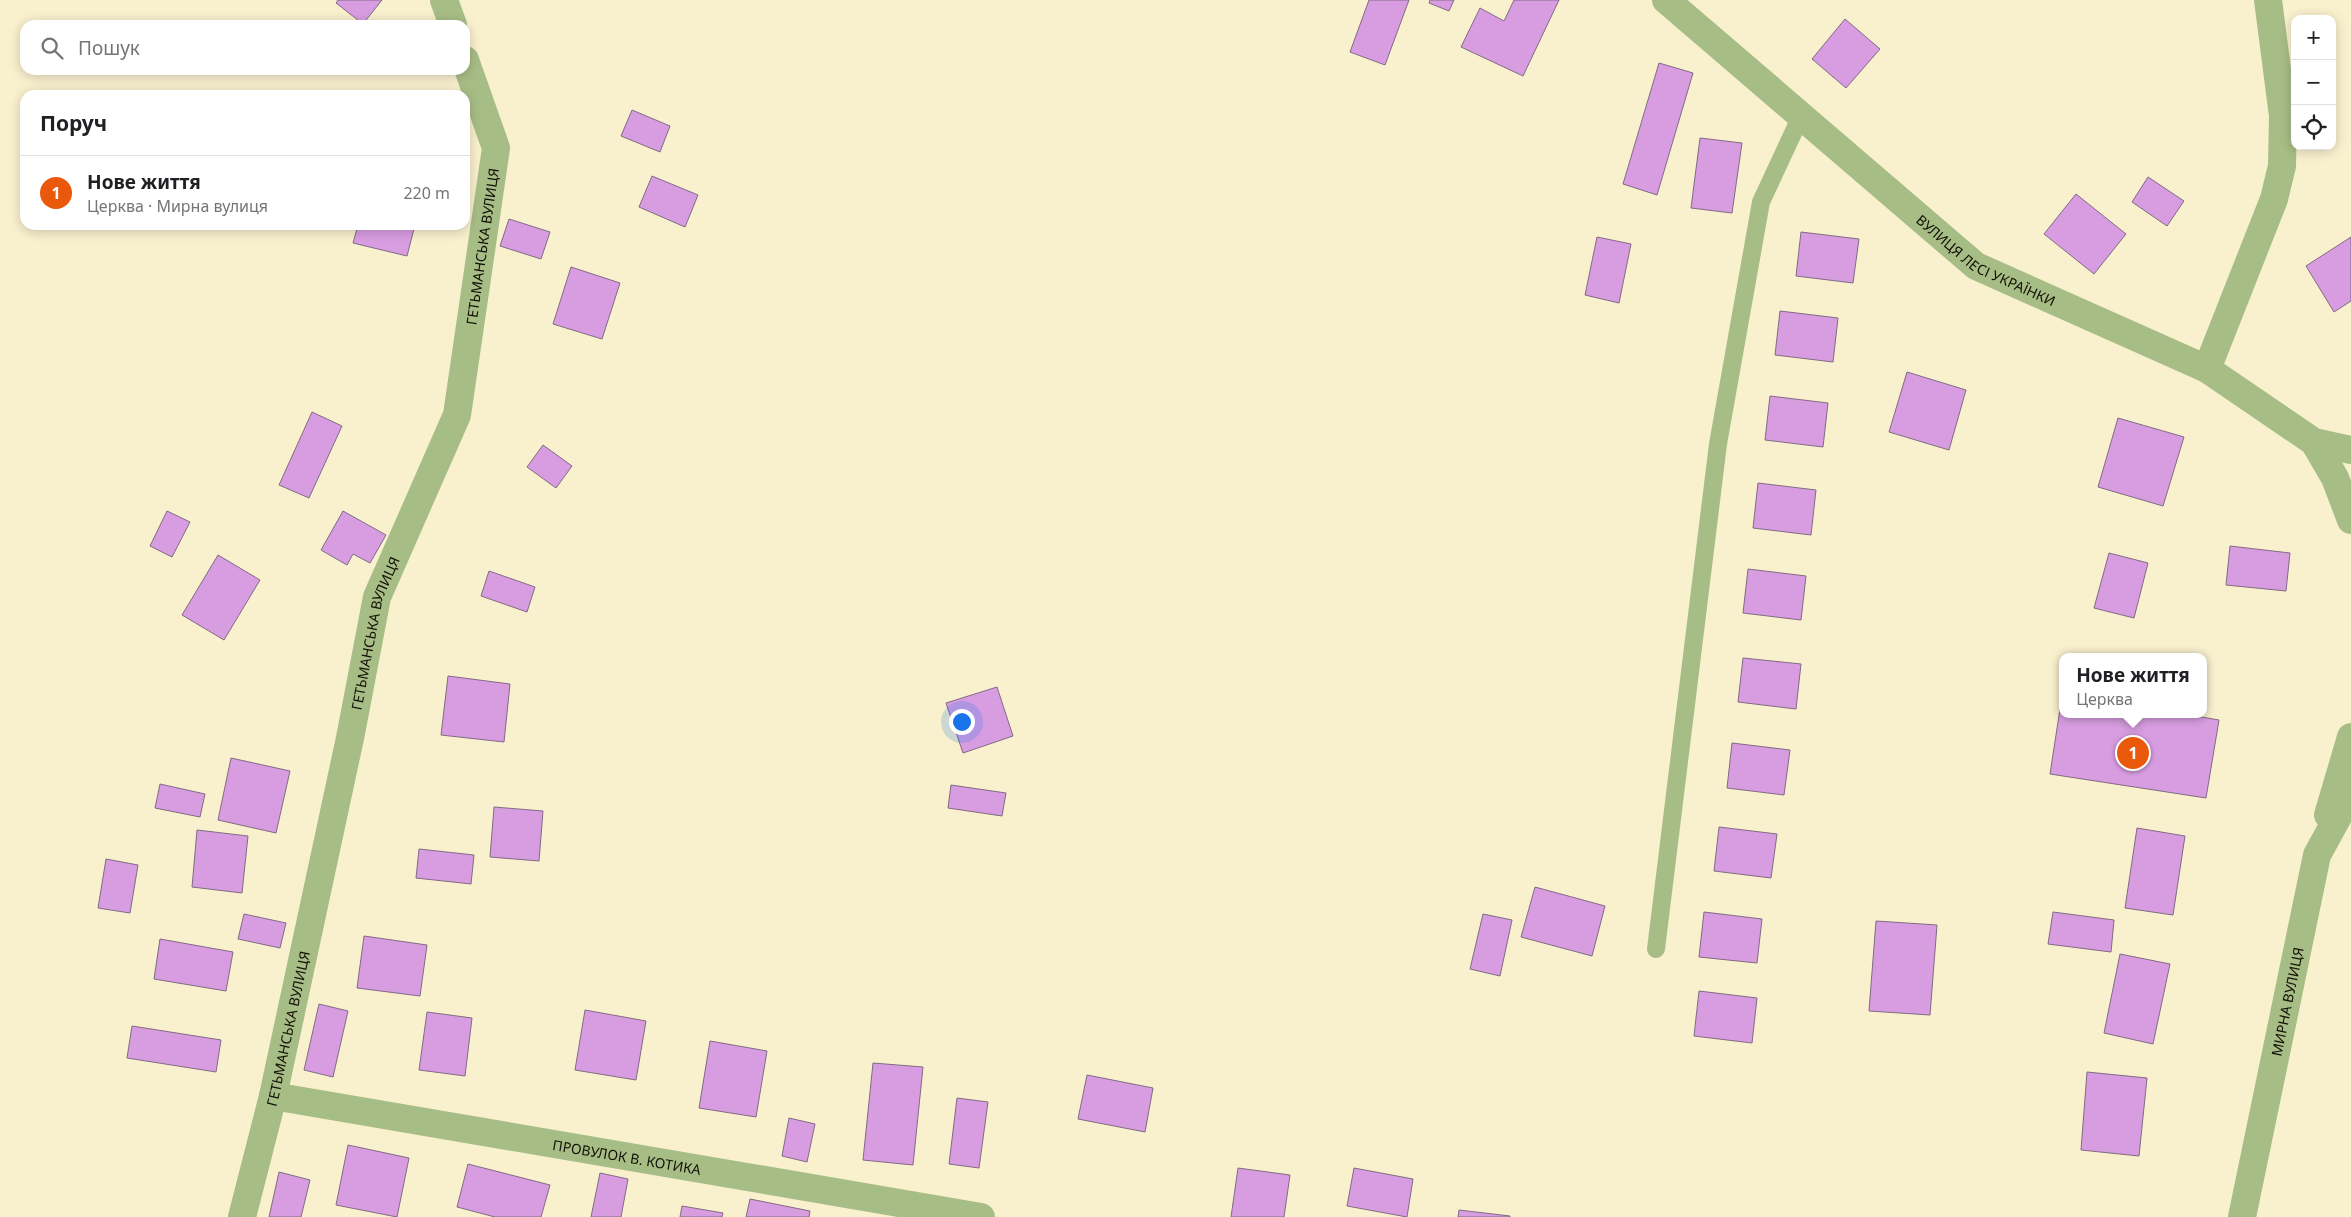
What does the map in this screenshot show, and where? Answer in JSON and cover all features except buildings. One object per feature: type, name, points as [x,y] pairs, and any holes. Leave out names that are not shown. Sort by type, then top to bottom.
[{"type":"street","points":[[444,0],[451,20]]},
{"type":"street","name":"ВУЛИЦЯ ЛЕСІ УКРАЇНКИ","points":[[1666,0],[1976,266],[2208,369],[2314,442],[2351,450]]},
{"type":"street","points":[[2208,369],[2274,199],[2282,166],[2283,116],[2268,0]]},
{"type":"street","name":"ГЕТЬМАНСЬКА ВУЛИЦЯ","points":[[242,1217],[273,1096],[348,748],[377,597],[458,415],[496,148],[470,74]]},
{"type":"street","points":[[2314,442],[2335,478],[2351,520]]},
{"type":"street","points":[[2317,855],[2351,737]]},
{"type":"street","name":"МИРНА ВУЛИЦЯ","points":[[2242,1217],[2317,855],[2351,793]]},
{"type":"street","name":"ПРОВУЛОК В. КОТИКА","points":[[273,1096],[981,1217]]},
{"type":"lane","points":[[1656,949],[1718,444],[1761,202],[1801,116]]},
{"type":"place","name":"Нове життя","points":[[2133,753]]}]
